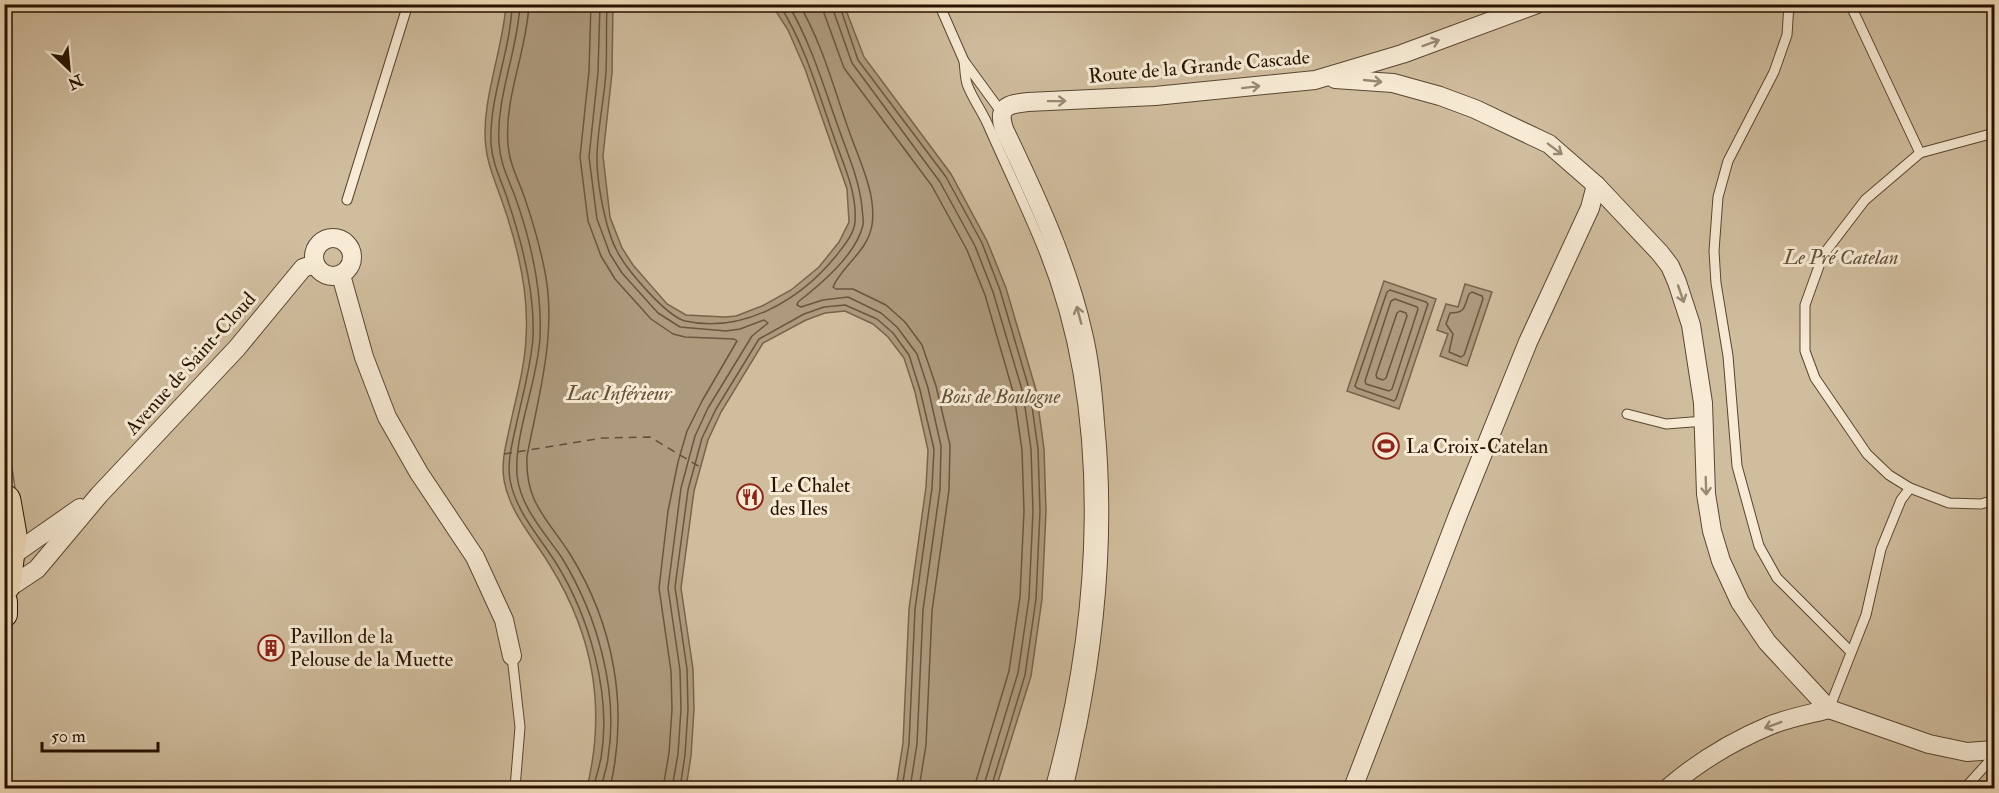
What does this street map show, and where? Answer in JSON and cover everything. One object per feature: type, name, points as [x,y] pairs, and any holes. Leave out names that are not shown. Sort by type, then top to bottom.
[{"type":"highway","points":[[4,501],[10,535],[5,574]]},
{"type":"main road","points":[[4,602],[4,614]]},
{"type":"street","name":"Route de la Grande Cascade","points":[[1002,113],[1009,105],[1028,102],[1155,96],[1315,80],[1402,54],[1537,4]]},
{"type":"street","points":[[1315,80],[1371,80],[1393,83],[1440,96],[1475,109],[1549,144],[1596,185],[1670,266],[1691,325],[1705,421],[1706,494],[1712,531],[1721,561],[1740,602],[1767,642],[1829,709],[1929,744],[1967,752],[1995,750]]},
{"type":"street","points":[[1002,113],[1000,118],[1004,129],[1048,227],[1073,294],[1084,333],[1091,375],[1100,519],[1094,624],[1064,789]]},
{"type":"street","points":[[1353,789],[1458,515],[1528,342],[1590,208],[1596,185]]},
{"type":"street","points":[[332,238],[341,240],[352,254],[350,266],[341,275],[327,276],[315,264],[316,248],[322,242],[332,238]]},
{"type":"street","name":"Avenue de Saint-Cloud","points":[[5,574],[37,569],[99,495],[237,348],[303,268],[315,264]]},
{"type":"street","points":[[341,275],[364,357],[387,417],[419,473],[476,557],[504,620],[512,656]]},
{"type":"street","name":"Avenue de Saint-Cloud","points":[[5,574],[99,495]]},
{"type":"street","points":[[1668,789],[1693,767],[1750,735],[1773,724],[1829,709]]},
{"type":"lane","points":[[347,200],[408,4]]},
{"type":"lane","points":[[939,4],[964,62],[1002,113]]},
{"type":"lane","points":[[1789,4],[1787,35],[1774,72],[1728,161],[1718,197],[1714,251],[1716,283],[1728,356],[1737,466],[1759,546],[1777,579],[1851,652]]},
{"type":"lane","points":[[1850,4],[1920,153]]},
{"type":"lane","points":[[964,62],[967,84],[982,112],[1043,249],[1060,298],[1078,370],[1088,451],[1089,516],[1078,653],[1060,750],[1050,789]]},
{"type":"lane","points":[[1995,133],[1920,153],[1865,200],[1823,255],[1805,305],[1805,351],[1815,378],[1866,454],[1889,475],[1910,488],[1949,503],[1981,504],[1995,500]]},
{"type":"lane","points":[[1627,414],[1666,424],[1705,421]]},
{"type":"lane","points":[[1829,709],[1866,615],[1881,549],[1901,500],[1910,488]]},
{"type":"lane","points":[[512,656],[520,727],[515,789]]},
{"type":"lane","points":[[1965,789],[1995,756]]},
{"type":"green space","name":"Bois de Boulogne","points":[[5,5],[1994,5],[1994,788],[5,788],[5,528],[18,508],[4,415]]},
{"type":"water","name":"Lac Inférieur","points":[[506,5],[613,5],[612,73],[603,156],[610,217],[622,248],[633,265],[667,304],[686,315],[736,316],[762,306],[791,290],[819,267],[839,242],[849,222],[847,189],[805,69],[788,30],[772,5],[844,5],[864,57],[951,174],[987,241],[1006,288],[1036,390],[1044,449],[1046,511],[1042,599],[1031,676],[996,788],[896,788],[903,743],[909,609],[926,487],[928,450],[915,392],[904,358],[888,337],[873,324],[845,311],[825,313],[806,320],[763,343],[721,412],[708,440],[694,491],[681,588],[693,669],[694,709],[686,788],[587,788],[593,759],[595,702],[586,647],[566,593],[511,504],[503,473],[506,446],[524,359],[526,321],[524,287],[517,252],[486,148],[486,113]]},
{"type":"water","points":[[1384,281],[1436,299],[1399,409],[1347,391]]},
{"type":"water","points":[[1465,284],[1492,292],[1467,366],[1440,356],[1448,334],[1437,330],[1446,304],[1458,307]]},
{"type":"ferry route","points":[[504,454],[603,438],[650,437],[700,467]]},
{"type":"place","name":"La Croix-Catelan","points":[[1386,446]]},
{"type":"place","name":"Le Chalet des Iles","points":[[750,497]]},
{"type":"place","name":"Pavillon de la Pelouse de la Muette","points":[[271,648]]},
{"type":"park label","name":"Le Pré Catelan","points":[[1841,257]]}]
